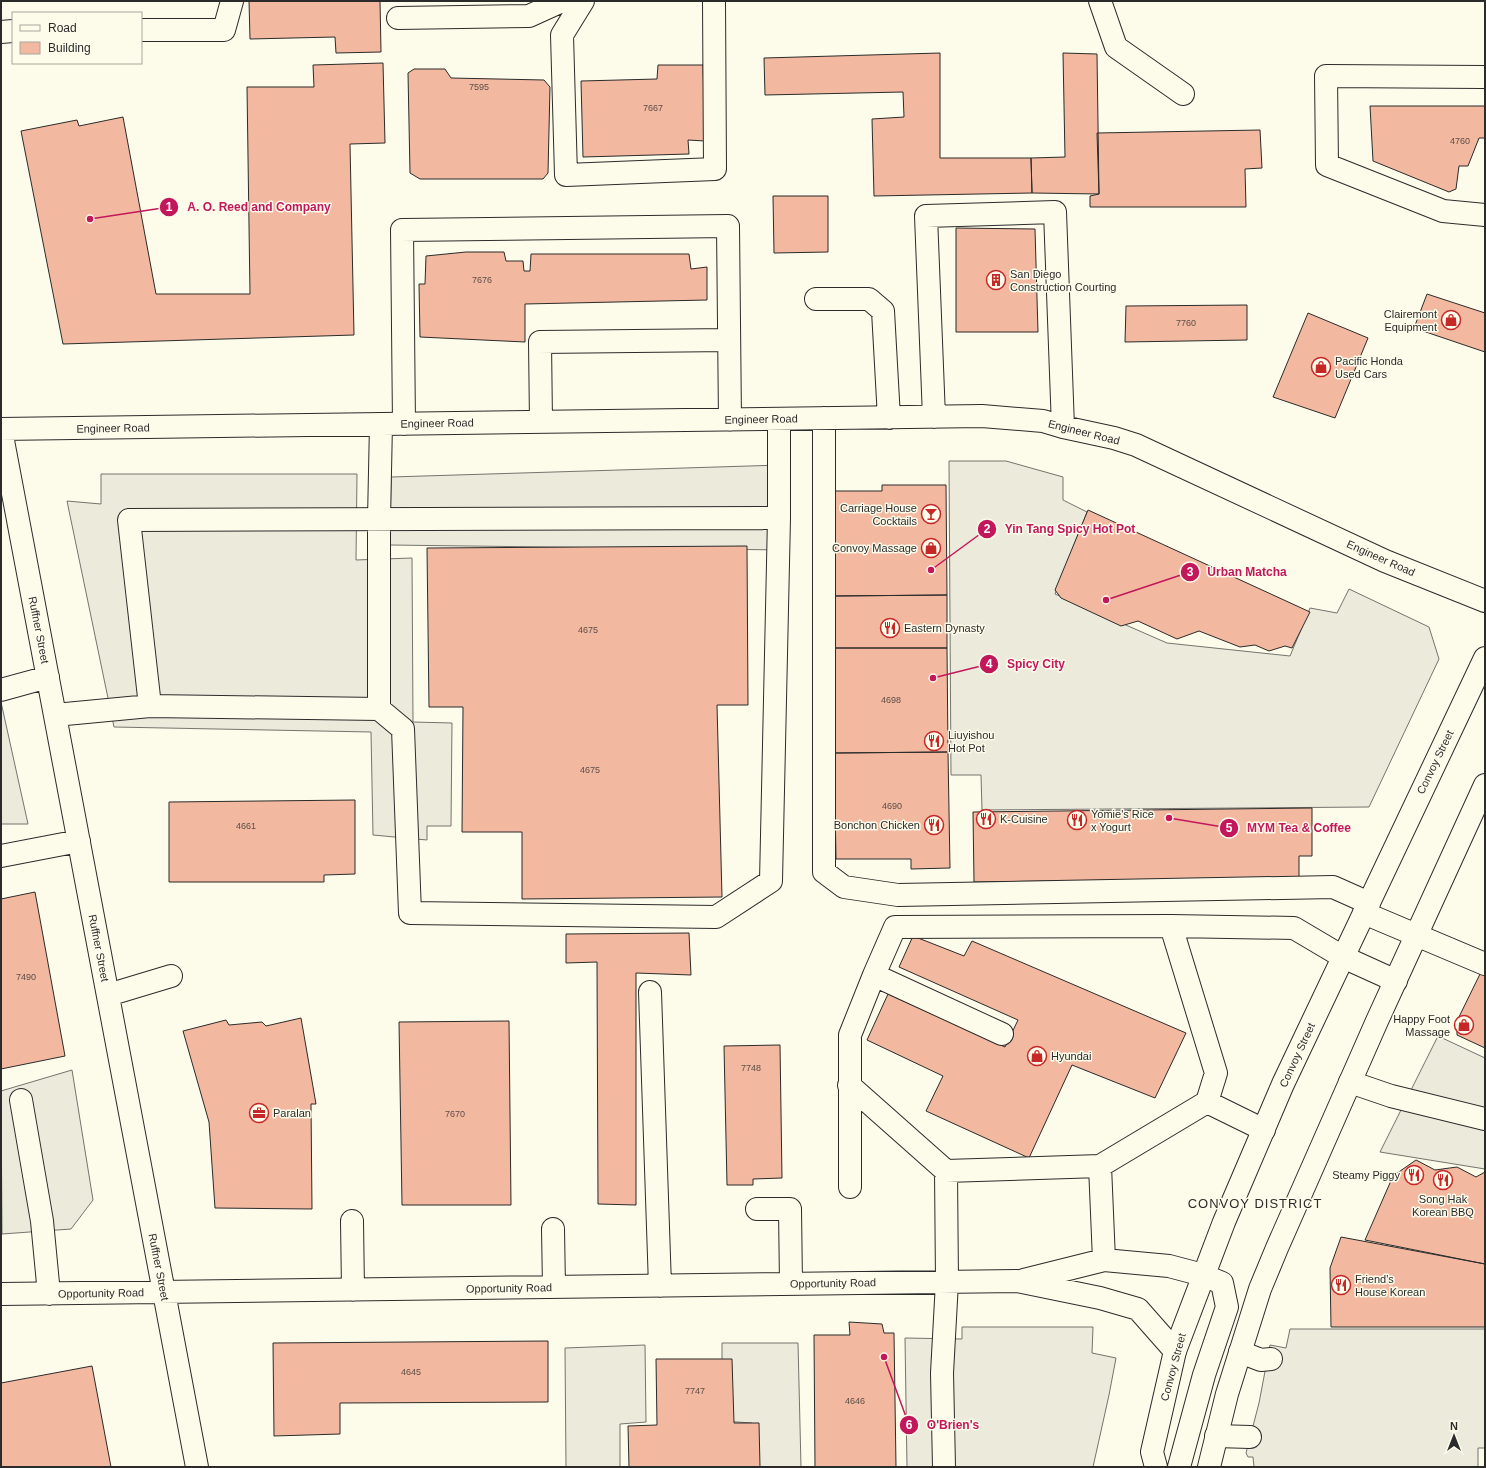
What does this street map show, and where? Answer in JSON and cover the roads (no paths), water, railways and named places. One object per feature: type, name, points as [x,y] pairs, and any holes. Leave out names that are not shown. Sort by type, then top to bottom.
[{"type":"street","points":[[142,30],[224,30],[232,1]]},
{"type":"street","points":[[398,18],[529,16],[562,1]]},
{"type":"street","points":[[583,1],[562,35],[566,175],[715,169],[714,1]]},
{"type":"street","points":[[1100,1],[1116,47],[1184,94]]},
{"type":"street","points":[[1,32],[12,31]]},
{"type":"street","points":[[1484,77],[1326,76],[1327,165],[1443,211],[1485,215]]},
{"type":"street","points":[[934,417],[926,216],[1055,212],[1063,427]]},
{"type":"street","points":[[404,424],[402,230],[728,226],[730,420]]},
{"type":"street","points":[[816,299],[870,299],[883,311],[889,418]]},
{"type":"street","points":[[541,422],[540,342],[729,340]]},
{"type":"street","name":"Engineer Road","points":[[1,430],[934,417],[989,417],[1043,422],[1114,438],[1136,445],[1385,561],[1485,601]]},
{"type":"street","points":[[824,418],[824,872],[844,887],[898,895],[1333,887],[1366,908],[1416,935],[1485,964]]},
{"type":"street","points":[[55,715],[150,706],[379,709],[403,729],[410,913],[716,917],[771,881],[779,518],[779,419]]},
{"type":"street","points":[[379,709],[378,519],[381,424]]},
{"type":"street","name":"Ruffner Street","points":[[1,430],[197,1467]]},
{"type":"street","points":[[150,706],[129,520],[779,518]]},
{"type":"street","name":"Convoy Street","points":[[1156,1467],[1152,1452],[1175,1351],[1203,1275],[1283,1084],[1485,658]]},
{"type":"street","points":[[1,690],[48,677]]},
{"type":"street","points":[[1209,1467],[1227,1394],[1260,1289],[1416,935],[1479,812],[1485,785]]},
{"type":"street","points":[[1,856],[79,841]]},
{"type":"street","points":[[850,1187],[850,1035],[895,927],[1171,926],[1294,928],[1343,957],[1396,980]]},
{"type":"street","points":[[849,1085],[946,1170],[1100,1166],[1207,1102],[1216,1073],[1171,926]]},
{"type":"street","points":[[874,975],[1002,1034]]},
{"type":"street","points":[[108,995],[170,976]]},
{"type":"street","points":[[650,992],[660,1286]]},
{"type":"street","points":[[1350,1082],[1391,1096],[1485,1119]]},
{"type":"street","points":[[21,1100],[42,1221],[49,1294]]},
{"type":"street","points":[[1207,1102],[1264,1130]]},
{"type":"street","points":[[1100,1166],[1104,1260]]},
{"type":"street","points":[[944,1467],[942,1373],[947,1282],[946,1170]]},
{"type":"street","points":[[757,1209],[790,1209],[791,1284]]},
{"type":"street","points":[[352,1221],[353,1290]]},
{"type":"street","points":[[553,1229],[554,1287]]},
{"type":"street","points":[[1017,1281],[1104,1260],[1169,1266],[1203,1275],[1222,1283],[1227,1307],[1204,1375],[1179,1467]]},
{"type":"street","points":[[1017,1281],[1100,1298],[1138,1308],[1175,1351]]},
{"type":"street","name":"Opportunity Road","points":[[1,1294],[1017,1281]]},
{"type":"street","points":[[1240,1352],[1261,1360],[1271,1359]]},
{"type":"street","points":[[1216,1436],[1250,1437]]},
{"type":"place","name":"A. O. Reed and Company","points":[[90,219]]},
{"type":"place","name":"San Diego Construction Courting","points":[[996,280]]},
{"type":"place","name":"Clairemont Equipment","points":[[1451,320]]},
{"type":"place","name":"Pacific Honda Used Cars","points":[[1321,367]]},
{"type":"place","name":"Carriage House Cocktails","points":[[931,514]]},
{"type":"place","name":"Convoy Massage","points":[[931,548]]},
{"type":"place","name":"Yin Tang Spicy Hot Pot","points":[[931,570]]},
{"type":"place","name":"Urban Matcha","points":[[1106,600]]},
{"type":"place","name":"Eastern Dynasty","points":[[890,628]]},
{"type":"place","name":"Spicy City","points":[[933,678]]},
{"type":"place","name":"Liuyishou Hot Pot","points":[[934,741]]},
{"type":"place","name":"MYM Tea & Coffee","points":[[1169,818]]},
{"type":"place","name":"K-Cuisine","points":[[986,819]]},
{"type":"place","name":"Yomie's Rice x Yogurt","points":[[1077,820]]},
{"type":"place","name":"Bonchon Chicken","points":[[934,825]]},
{"type":"place","name":"Happy Foot Massage","points":[[1464,1025]]},
{"type":"place","name":"Hyundai","points":[[1037,1056]]},
{"type":"place","name":"Paralan","points":[[259,1113]]},
{"type":"place","name":"Steamy Piggy","points":[[1414,1175]]},
{"type":"place","name":"Song Hak Korean BBQ","points":[[1443,1180]]},
{"type":"place","name":"Friend's House Korean","points":[[1341,1285]]},
{"type":"place","name":"O'Brien's","points":[[884,1357]]},
{"type":"district","name":"CONVOY DISTRICT","points":[[1255,1203]]}]
